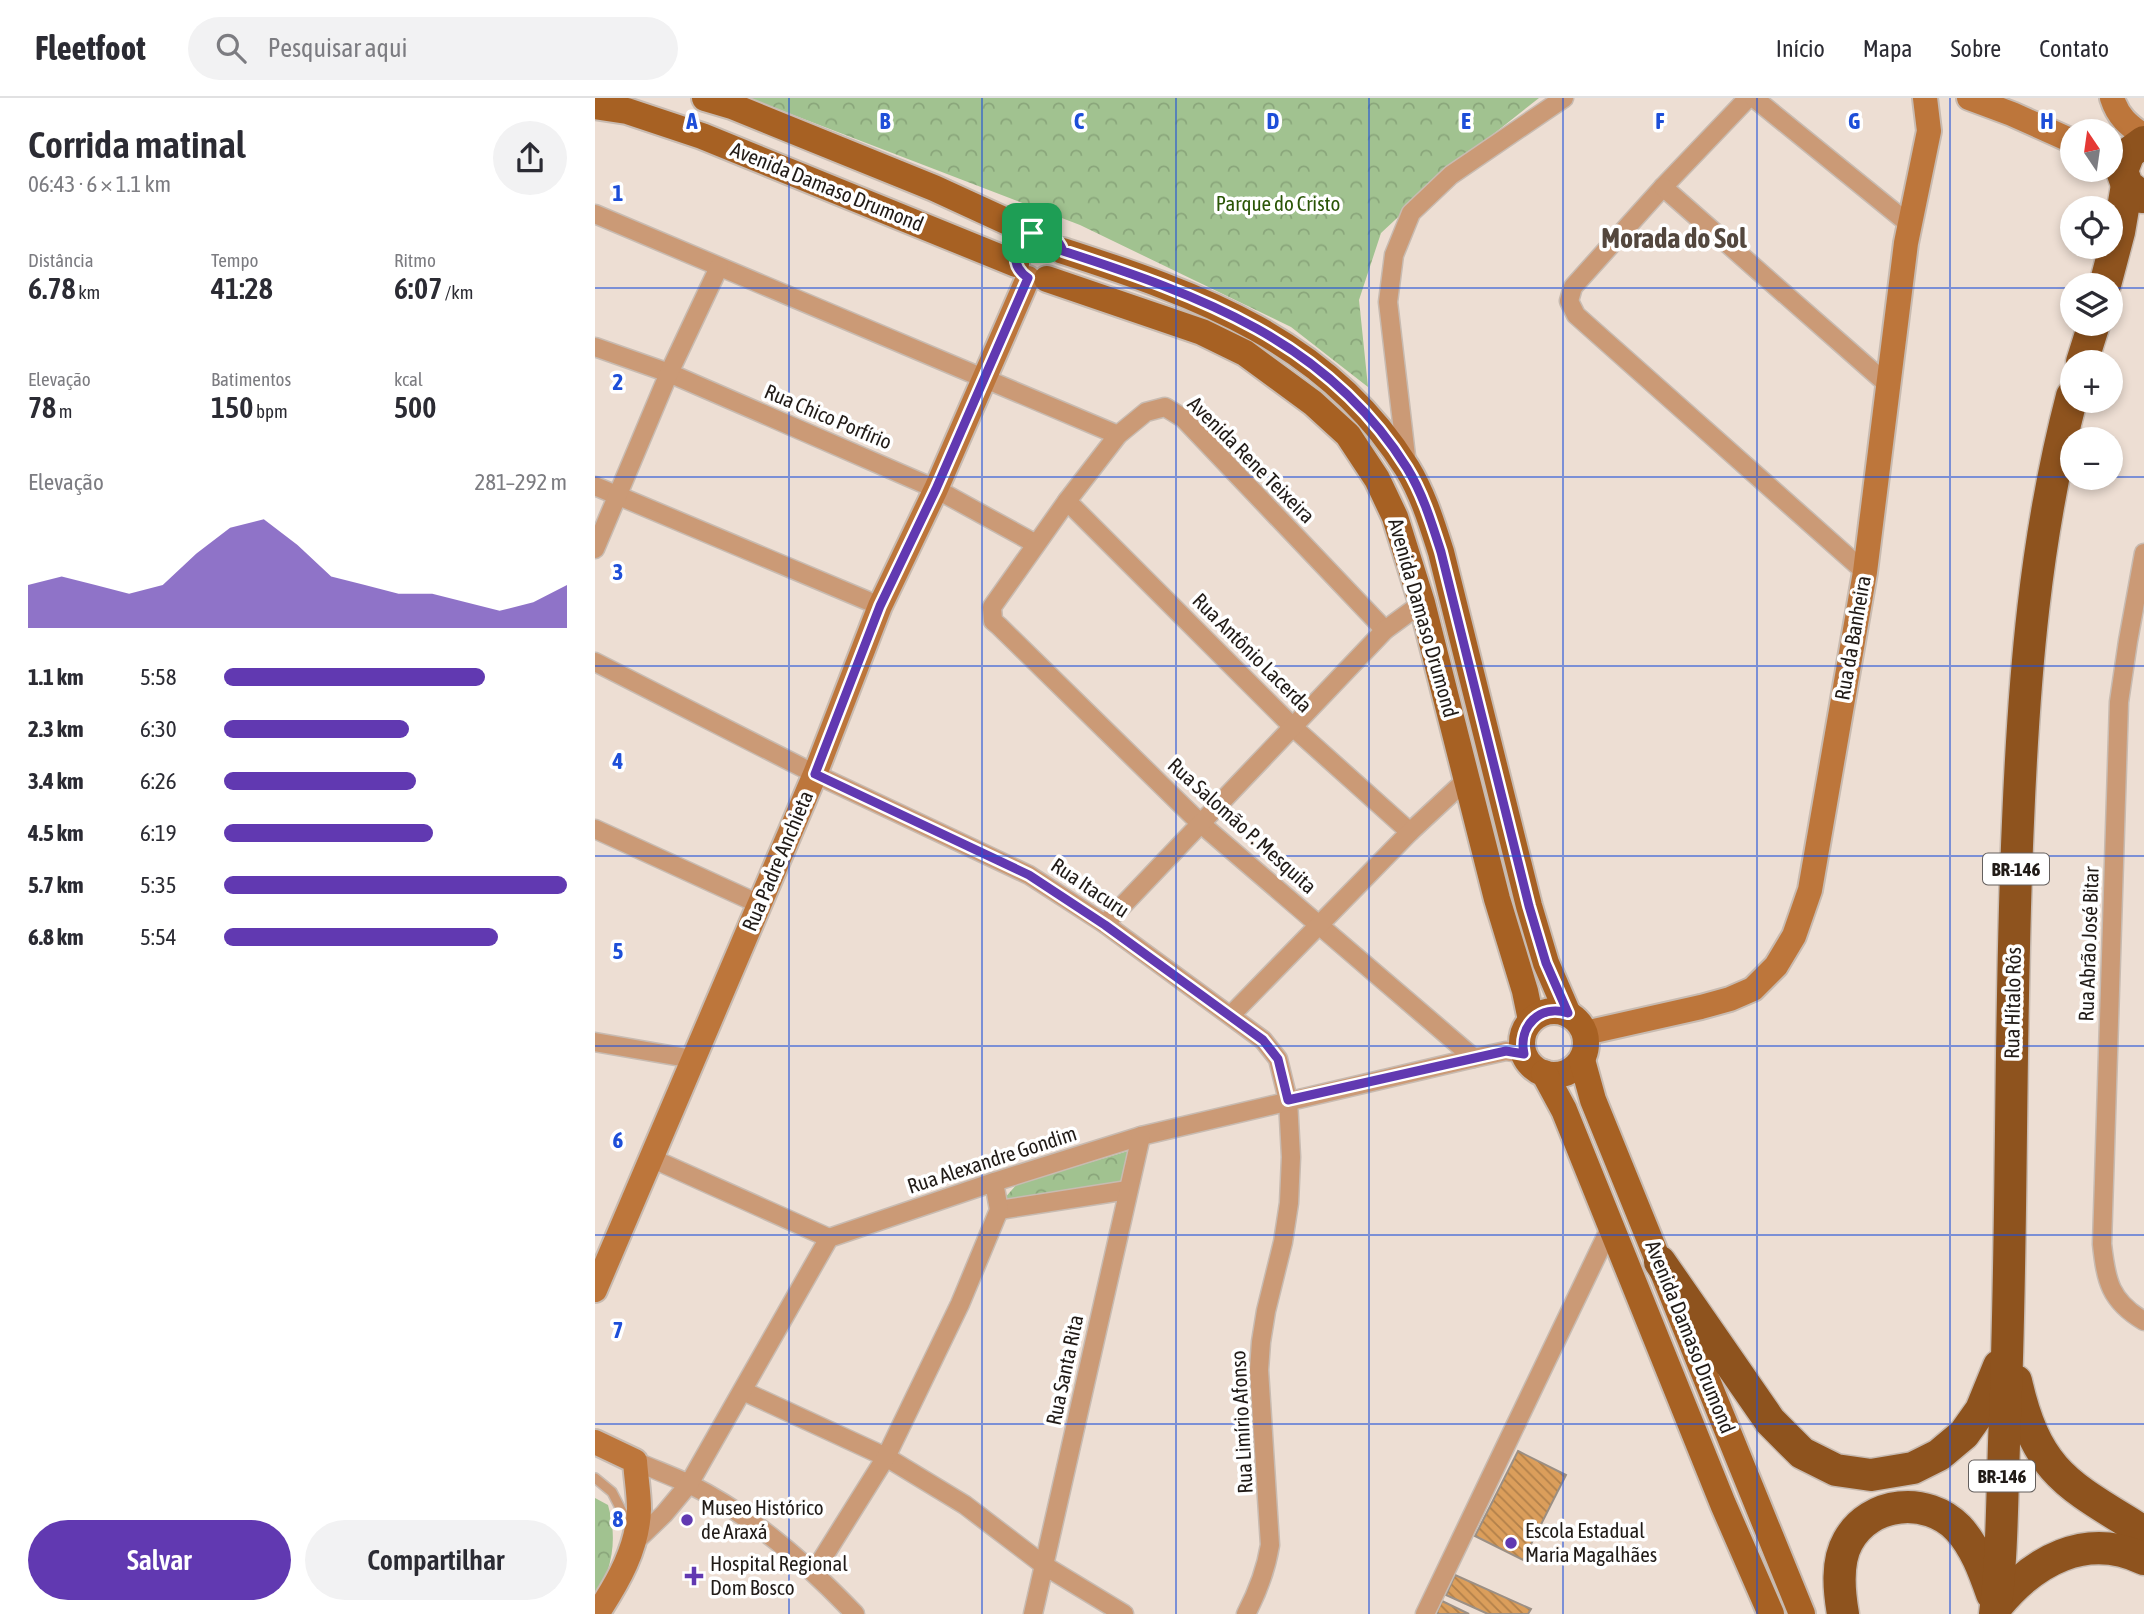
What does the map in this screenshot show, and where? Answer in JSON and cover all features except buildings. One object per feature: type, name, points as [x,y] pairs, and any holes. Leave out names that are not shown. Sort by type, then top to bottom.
[{"type":"highway","points":[[2109,273],[2119,232],[2129,153],[2144,142]]},
{"type":"highway","points":[[2112,273],[2144,226]]},
{"type":"highway","name":"Rua Hítalo Rós","points":[[1996,1610],[2008,1346],[2015,886],[2029,637],[2043,530],[2068,413]]},
{"type":"highway","points":[[1660,1262],[1770,1421],[1802,1453],[1836,1470],[1871,1475],[1913,1468],[1940,1455],[1964,1434],[1981,1410],[2008,1346]]},
{"type":"highway","points":[[2008,1346],[2022,1410],[2034,1440],[2049,1464],[2075,1489],[2144,1532]]},
{"type":"highway","points":[[1843,1614],[1839,1593],[1841,1561],[1848,1541],[1862,1521],[1881,1510],[1907,1506],[1936,1513],[1957,1527],[1975,1552],[1996,1610]]},
{"type":"highway","points":[[1996,1610],[2023,1577],[2045,1562],[2069,1552],[2099,1548],[2132,1553],[2144,1559]]},
{"type":"main road","name":"Avenida Damaso Drumond","points":[[705,98],[935,188],[1032,233]]},
{"type":"main road","name":"Rua da Banheira","points":[[1577,1023],[1730,999],[1752,989],[1776,966],[1794,936],[1810,890],[1865,572],[1909,224],[1929,131],[1925,98]]},
{"type":"main road","points":[[1969,98],[2060,136]]},
{"type":"main road","points":[[2112,98],[2116,110],[2126,124],[2144,136]]},
{"type":"main road","name":"Avenida Damaso Drumond","points":[[595,106],[627,111],[702,136],[1031,274],[1202,332],[1245,353],[1313,403],[1348,435],[1377,479],[1395,517],[1422,603],[1500,912],[1525,991],[1531,1020]]},
{"type":"main road","points":[[1032,233],[1051,234],[1061,244],[1063,251],[1062,265],[1054,276],[1031,274],[1016,249],[1020,242],[1032,233]]},
{"type":"main road","name":"Avenida Damaso Drumond","points":[[1063,251],[1157,282],[1240,319],[1288,346],[1329,377],[1374,424],[1408,469],[1428,511],[1441,552],[1529,906],[1546,963],[1577,1023]]},
{"type":"main road","name":"Rua Padre Anchieta","points":[[595,1290],[815,774],[880,606],[936,489],[1031,274]]},
{"type":"main road","points":[[1552,1010],[1577,1023],[1586,1051],[1582,1060],[1569,1071],[1553,1075],[1544,1073],[1529,1062],[1524,1054],[1523,1036],[1531,1020],[1537,1015],[1552,1010]]},
{"type":"main road","name":"Avenida Damaso Drumond","points":[[1582,1060],[1593,1100],[1802,1614]]},
{"type":"main road","name":"Avenida Damaso Drumond","points":[[1544,1073],[1564,1110],[1723,1504],[1771,1614]]},
{"type":"main road","points":[[595,1442],[635,1461],[639,1508],[635,1542],[629,1559],[597,1614]]},
{"type":"street","points":[[1408,469],[1388,302],[1394,255],[1411,213],[1451,175],[1564,98]]},
{"type":"street","points":[[1748,98],[1573,287],[1569,301],[1576,315],[1865,572]]},
{"type":"street","points":[[1754,98],[1909,224]]},
{"type":"street","points":[[1663,187],[1887,384]]},
{"type":"street","points":[[595,214],[1118,435]]},
{"type":"street","points":[[595,549],[669,373],[719,267]]},
{"type":"street","name":"Rua Chico Porfírio","points":[[595,347],[669,373],[936,489],[1036,544]]},
{"type":"street","name":"Avenida Rene Teixeira","points":[[992,615],[995,600],[1066,501],[1118,435],[1146,412],[1165,407],[1183,418],[1385,630]]},
{"type":"street","points":[[595,486],[880,606]]},
{"type":"street","name":"Rua Antônio Lacerda","points":[[1066,501],[1294,728],[1410,832]]},
{"type":"street","name":"Rua Abrão José Bitar","points":[[2143,563],[2119,702],[2102,1244],[2110,1287],[2116,1300],[2144,1321]]},
{"type":"street","points":[[1105,925],[1385,630],[1422,603]]},
{"type":"street","name":"Rua Salomão P. Mesquita","points":[[992,615],[999,626],[1200,823],[1474,1058]]},
{"type":"street","name":"Rua Itacuru","points":[[595,662],[815,774],[1029,875],[1105,925],[1263,1040],[1278,1059],[1288,1100]]},
{"type":"street","points":[[1231,1015],[1410,832],[1468,778]]},
{"type":"street","points":[[595,829],[759,904]]},
{"type":"street","points":[[595,1042],[693,1059]]},
{"type":"street","name":"Rua Alexandre Gondim","points":[[829,1238],[1141,1136],[1506,1051],[1524,1054]]},
{"type":"street","name":"Rua Limírio Afonso","points":[[1245,1614],[1258,1592],[1267,1566],[1270,1545],[1260,1356],[1266,1311],[1283,1242],[1289,1203],[1291,1157],[1288,1100]]},
{"type":"street","name":"Rua Santa Rita","points":[[1033,1614],[1141,1136]]},
{"type":"street","points":[[635,1542],[664,1514],[689,1484],[829,1238],[651,1158]]},
{"type":"street","points":[[814,1572],[886,1457],[960,1304],[999,1210],[994,1182]]},
{"type":"street","points":[[999,1210],[1128,1190]]},
{"type":"street","points":[[1425,1614],[1611,1226]]},
{"type":"street","points":[[743,1391],[886,1457],[965,1505],[1045,1566],[1124,1614]]},
{"type":"street","points":[[635,1461],[689,1484],[770,1535],[814,1572],[855,1614]]},
{"type":"lane","points":[[595,1478],[612,1492],[618,1501],[635,1542]]},
{"type":"green space","name":"Parque do Cristo","points":[[749,98],[1539,98],[1453,166],[1381,233],[1359,300],[1368,387],[1291,327],[1080,225]]},
{"type":"green space","points":[[1128,1151],[1122,1184],[1014,1202],[1004,1199],[1017,1184]]},
{"type":"green space","points":[[595,1498],[608,1505],[613,1544],[609,1568],[595,1605]]},
{"type":"place","name":"Museo Histórico de Araxá","points":[[687,1520]]},
{"type":"place","name":"Escola Estadual Maria Magalhães","points":[[1511,1543]]},
{"type":"place","name":"Hospital Regional Dom Bosco","points":[[694,1576]]},
{"type":"district","name":"Morada do Sol","points":[[1674,238]]},
{"type":"route","points":[[1032,233],[1051,234],[1061,244],[1063,251],[1157,282],[1240,319],[1288,346],[1329,377],[1374,424],[1408,469],[1428,511],[1441,552],[1529,906],[1546,963],[1568,1013],[1552,1010],[1531,1020],[1523,1036],[1524,1054],[1506,1051],[1288,1100],[1278,1059],[1263,1040],[1105,925],[1029,875],[815,774],[880,606],[986,379],[1028,278],[1019,270],[1015,256],[1020,242],[1032,233]]}]
